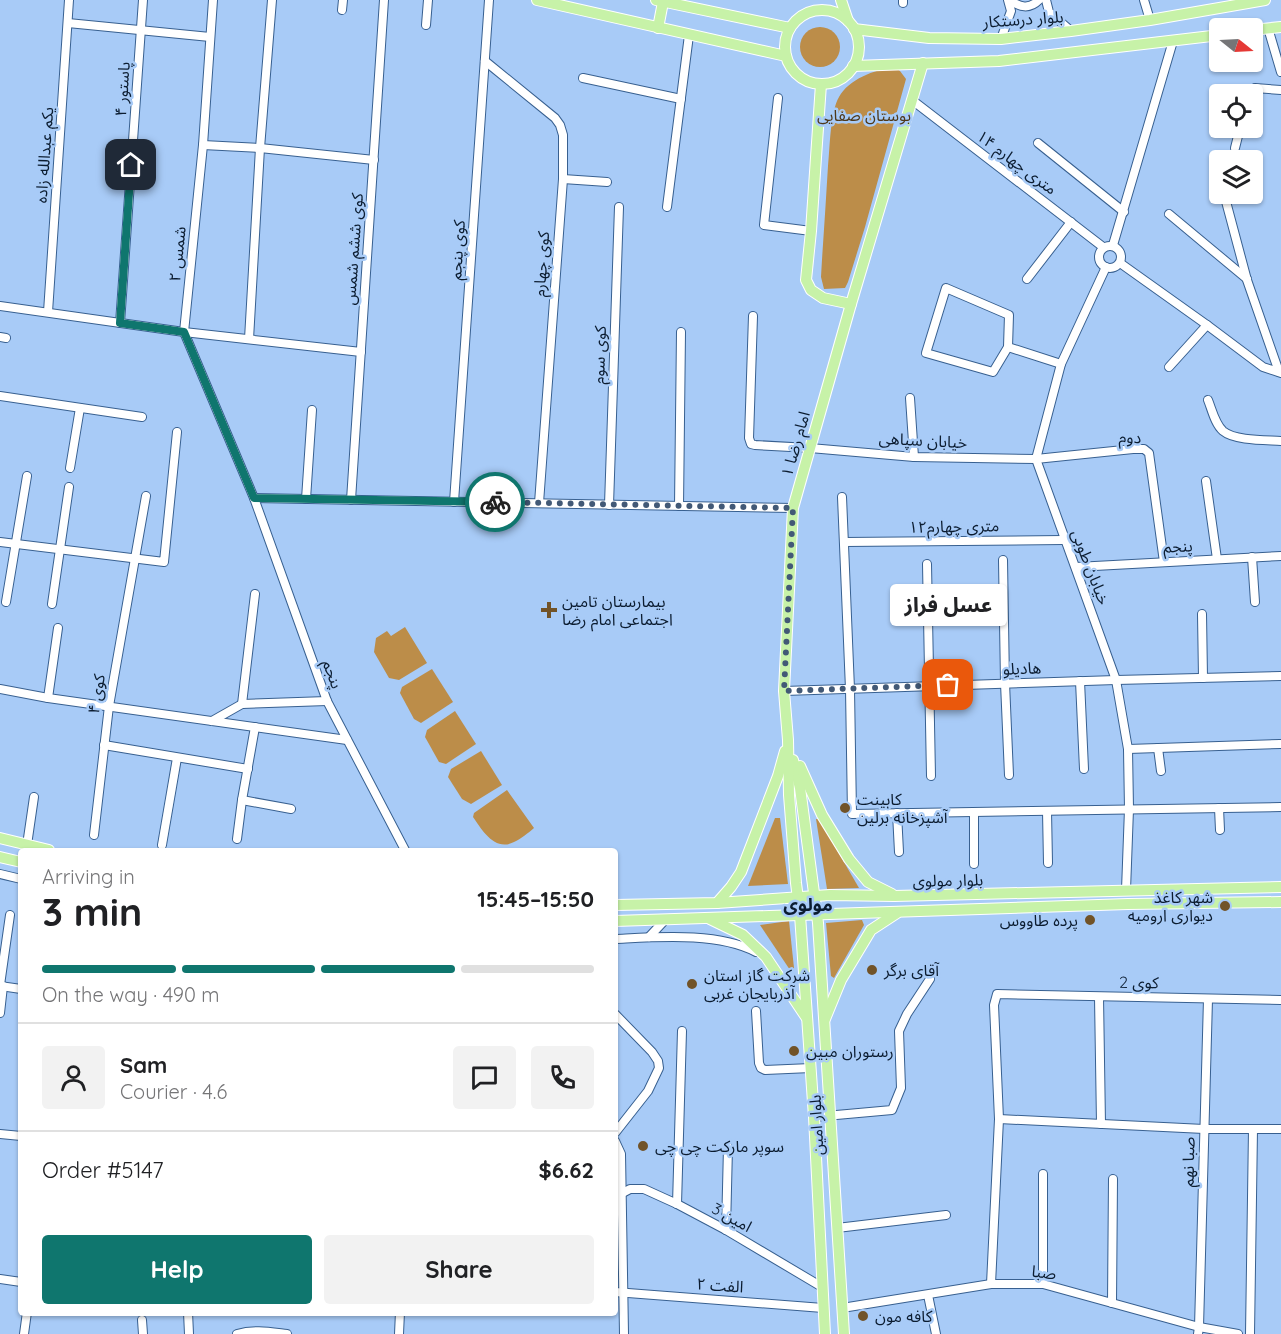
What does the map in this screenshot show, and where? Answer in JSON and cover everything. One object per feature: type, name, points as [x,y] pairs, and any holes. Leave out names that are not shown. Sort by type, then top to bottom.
[{"type":"main road","points":[[537,0],[786,56]]},
{"type":"main road","points":[[841,0],[858,38],[859,48],[854,66],[840,79],[821,84],[802,79],[789,65],[786,56],[786,37],[796,20],[811,5],[841,15],[851,25]]},
{"type":"main road","name":"بلوار درستکار","points":[[851,25],[929,38],[1001,39],[1150,20],[1265,0]]},
{"type":"main road","points":[[658,28],[661,1],[790,28]]},
{"type":"main road","points":[[1263,29],[1281,27]]},
{"type":"main road","points":[[854,66],[999,62],[1209,36]]},
{"type":"main road","name":"امام رضا ۱","points":[[800,915],[789,795],[784,691],[793,508],[923,63]]},
{"type":"main road","points":[[821,84],[806,280],[812,290],[823,298],[851,304]]},
{"type":"main road","points":[[788,740],[822,815],[849,860],[868,882],[894,896]]},
{"type":"main road","points":[[717,903],[741,872],[778,776],[788,740]]},
{"type":"main road","name":"امام رضا ۱","points":[[788,740],[800,788],[817,914]]},
{"type":"main road","points":[[0,838],[40,848]]},
{"type":"main road","points":[[0,857],[18,861]]},
{"type":"main road","name":"بلوار مولوی","points":[[618,905],[717,903],[815,896],[1281,887]]},
{"type":"main road","name":"بلوار مولوی","points":[[618,921],[1116,904],[1281,902]]},
{"type":"main road","points":[[824,1022],[841,980],[871,930],[897,913]]},
{"type":"main road","name":"بلوار امین","points":[[817,914],[844,1334]]},
{"type":"main road","name":"بلوار امین","points":[[800,915],[814,1117],[825,1334]]},
{"type":"main road","points":[[707,918],[743,934],[766,957],[807,1019]]},
{"type":"street","name":"یکم عبدالله زاده","points":[[48,312],[69,0]]},
{"type":"street","name":"پاستور ۴","points":[[120,323],[143,0]]},
{"type":"street","name":"شمس ۲","points":[[213,0],[203,145],[184,332],[254,498]]},
{"type":"street","points":[[249,339],[260,148],[272,0]]},
{"type":"street","name":"کوی ششم شمس","points":[[351,500],[384,0]]},
{"type":"street","points":[[426,25],[428,0]]},
{"type":"street","name":"کوی پنجم","points":[[454,502],[489,0]]},
{"type":"street","points":[[1009,0],[1017,6],[1028,7],[1039,0]]},
{"type":"street","points":[[1001,39],[1011,11],[1009,0]]},
{"type":"street","points":[[1046,0],[1049,12],[1071,31]]},
{"type":"street","points":[[1144,0],[1150,20]]},
{"type":"street","points":[[68,23],[210,37]]},
{"type":"street","points":[[1269,28],[1281,72]]},
{"type":"street","points":[[667,207],[689,35]]},
{"type":"street","points":[[1113,245],[1173,41]]},
{"type":"street","name":"کوی چهارم","points":[[485,61],[555,118],[564,135],[563,179],[539,503]]},
{"type":"street","points":[[583,78],[681,99]]},
{"type":"street","points":[[1263,89],[1281,90]]},
{"type":"street","points":[[778,98],[764,225],[811,231]]},
{"type":"street","name":"۱۴ متری چهارم","points":[[912,100],[1103,248]]},
{"type":"street","points":[[1235,148],[1238,138]]},
{"type":"street","points":[[1038,143],[1124,212]]},
{"type":"street","points":[[203,145],[260,148],[374,160]]},
{"type":"street","points":[[563,179],[607,182]]},
{"type":"street","points":[[1227,204],[1247,280],[1280,373]]},
{"type":"street","name":"کوی سوم","points":[[609,505],[620,207]]},
{"type":"street","points":[[1168,214],[1247,280]]},
{"type":"street","points":[[1027,279],[1071,222]]},
{"type":"street","points":[[1113,245],[1121,252],[1122,258],[1120,263],[1111,268],[1106,267],[1101,264],[1100,252],[1103,248],[1113,245]]},
{"type":"street","points":[[1120,263],[1263,367],[1280,373]]},
{"type":"street","points":[[1036,459],[1062,364],[1106,267]]},
{"type":"street","points":[[946,288],[1009,315],[1008,346],[993,372],[926,353],[946,288]]},
{"type":"street","points":[[0,306],[184,332],[361,352]]},
{"type":"street","name":"خیابان سپاهی","points":[[753,316],[751,444],[914,457],[1036,459]]},
{"type":"street","points":[[1170,367],[1207,325]]},
{"type":"street","points":[[679,506],[681,332]]},
{"type":"street","points":[[1008,346],[1062,364]]},
{"type":"street","points":[[0,396],[142,417]]},
{"type":"street","points":[[910,398],[914,457]]},
{"type":"street","points":[[1208,400],[1218,425],[1225,432],[1237,438],[1281,441]]},
{"type":"street","points":[[70,468],[80,408]]},
{"type":"street","points":[[306,499],[312,410]]},
{"type":"street","points":[[0,542],[164,562],[177,432]]},
{"type":"street","name":"دوم","points":[[1036,459],[1133,449],[1144,449],[1149,453],[1164,562]]},
{"type":"street","name":"خیابان طوبی","points":[[1036,459],[1116,680],[1128,750],[1129,810],[1126,890]]},
{"type":"street","points":[[6,602],[27,476]]},
{"type":"street","points":[[1206,481],[1217,559]]},
{"type":"street","points":[[52,604],[69,487]]},
{"type":"street","name":"کوی ۴","points":[[94,835],[109,706],[146,496]]},
{"type":"street","points":[[842,497],[850,689],[852,814],[1281,807]]},
{"type":"street","points":[[254,498],[793,508]]},
{"type":"street","name":"پنجم","points":[[254,498],[327,700],[404,848]]},
{"type":"street","name":"۱۲متری چهارم","points":[[844,542],[1064,540]]},
{"type":"street","name":"پنجم","points":[[1076,567],[1281,556]]},
{"type":"street","points":[[1252,557],[1255,602]]},
{"type":"street","points":[[1003,560],[1009,775]]},
{"type":"street","points":[[927,564],[931,776]]},
{"type":"street","points":[[242,704],[255,594]]},
{"type":"street","points":[[1202,614],[1203,678]]},
{"type":"street","points":[[48,698],[58,628]]},
{"type":"street","name":"هادیلو","points":[[784,691],[1281,676]]},
{"type":"street","points":[[1080,681],[1084,769]]},
{"type":"street","points":[[0,689],[48,698],[347,740]]},
{"type":"street","points":[[212,721],[242,704],[327,700]]},
{"type":"street","points":[[237,838],[255,727]]},
{"type":"street","points":[[1128,750],[1280,744]]},
{"type":"street","points":[[104,745],[248,769]]},
{"type":"street","points":[[1158,748],[1161,771]]},
{"type":"street","points":[[162,845],[177,758]]},
{"type":"street","points":[[27,845],[34,797]]},
{"type":"street","points":[[242,800],[291,809]]},
{"type":"street","points":[[1219,808],[1220,830]]},
{"type":"street","points":[[1047,811],[1048,863]]},
{"type":"street","points":[[974,812],[974,864]]},
{"type":"street","points":[[897,813],[899,852]]},
{"type":"street","points":[[0,874],[18,878]]},
{"type":"street","points":[[0,1013],[10,915]]},
{"type":"street","points":[[649,937],[665,920]]},
{"type":"street","points":[[618,939],[709,938],[746,946],[766,957]]},
{"type":"street","points":[[814,1117],[892,1110],[901,1088],[899,1031],[930,979]]},
{"type":"street","points":[[1,986],[18,989]]},
{"type":"street","name":"کوی 2","points":[[999,1119],[994,1005],[997,994],[1281,1000]]},
{"type":"street","points":[[1099,997],[1101,1124]]},
{"type":"street","name":"صبا نهم","points":[[1199,1330],[1208,999]]},
{"type":"street","points":[[756,1011],[761,1068],[765,1071],[811,1068]]},
{"type":"street","points":[[618,1017],[652,1052],[658,1061],[659,1068],[648,1091],[618,1129]]},
{"type":"street","points":[[677,1204],[681,1031]]},
{"type":"street","points":[[991,1284],[999,1119],[1204,1129],[1281,1129]]},
{"type":"street","points":[[1250,1334],[1253,1129]]},
{"type":"street","points":[[0,1134],[18,1136]]},
{"type":"street","points":[[618,1148],[621,1154],[618,1195],[619,1292],[624,1334]]},
{"type":"street","points":[[726,1230],[728,1148]]},
{"type":"street","points":[[1043,1174],[1043,1284]]},
{"type":"street","points":[[1113,1179],[1113,1303]]},
{"type":"street","name":"امین 3","points":[[618,1195],[630,1189],[644,1189],[726,1230],[822,1287]]},
{"type":"street","points":[[837,1228],[946,1215]]},
{"type":"street","points":[[0,1279],[18,1282]]},
{"type":"street","name":"صبا","points":[[842,1308],[991,1284],[1043,1284],[1199,1330],[1238,1334]]},
{"type":"street","name":"الفت ۲","points":[[619,1292],[823,1308]]},
{"type":"street","points":[[928,1295],[936,1334]]},
{"type":"street","points":[[24,1334],[26,1316]]},
{"type":"street","points":[[188,1316],[189,1334]]},
{"type":"street","points":[[399,1334],[400,1316]]},
{"type":"street","points":[[142,1320],[143,1334]]},
{"type":"street","points":[[237,1334],[258,1331],[287,1334]]},
{"type":"green space","points":[[820,27],[828,28],[834,33],[839,39],[839,55],[834,61],[828,66],[820,67],[812,66],[806,61],[801,55],[800,47],[801,39],[806,33],[812,28]]},
{"type":"green space","name":"بوستان صفایی","points":[[894,67],[906,79],[848,282],[845,288],[824,289],[821,277],[828,166],[836,104],[843,91],[856,80],[878,70]]},
{"type":"green space","points":[[405,627],[427,663],[399,680],[389,678],[374,652],[376,638],[387,631],[391,636]]},
{"type":"green space","points":[[432,669],[453,702],[421,723],[414,719],[400,693],[402,687]]},
{"type":"green space","points":[[455,711],[476,744],[446,764],[439,762],[425,737],[427,730]]},
{"type":"green space","points":[[481,751],[502,785],[471,804],[462,799],[448,777],[451,769]]},
{"type":"green space","points":[[507,790],[534,828],[517,841],[501,844],[490,838],[473,817],[474,813]]},
{"type":"green space","points":[[775,818],[780,818],[788,884],[748,886]]},
{"type":"green space","points":[[816,819],[819,819],[859,888],[827,889]]},
{"type":"green space","points":[[862,920],[864,925],[834,978],[831,976],[826,923]]},
{"type":"green space","points":[[789,921],[794,968],[790,970],[760,925]]},
{"type":"way so far","points":[[495,502],[793,508],[784,691],[948,685]]},
{"type":"place","name":"بیمارستان تامین اجتماعی امام رضا","points":[[549,610]]},
{"type":"place","name":"عسل فراز","points":[[948,685]]},
{"type":"place","name":"کابینت آشپزخانه برلین","points":[[845,808]]},
{"type":"place","name":"شهر کاغذ دیواری ارومیه","points":[[1225,906]]},
{"type":"place","name":"پرده طاووس","points":[[1090,920]]},
{"type":"place","name":"آقاى برگر","points":[[872,970]]},
{"type":"place","name":"شرکت گاز استان آذربایجان غربی","points":[[692,984]]},
{"type":"place","name":"رستوران مبین","points":[[794,1051]]},
{"type":"place","name":"سوپر مارکت چی چی","points":[[643,1146]]},
{"type":"place","name":"کافه مون","points":[[863,1316]]},
{"type":"district","name":"مولوی","points":[[808,904]]},
{"type":"route","points":[[131,165],[120,323],[184,332],[254,498],[495,502]]}]
